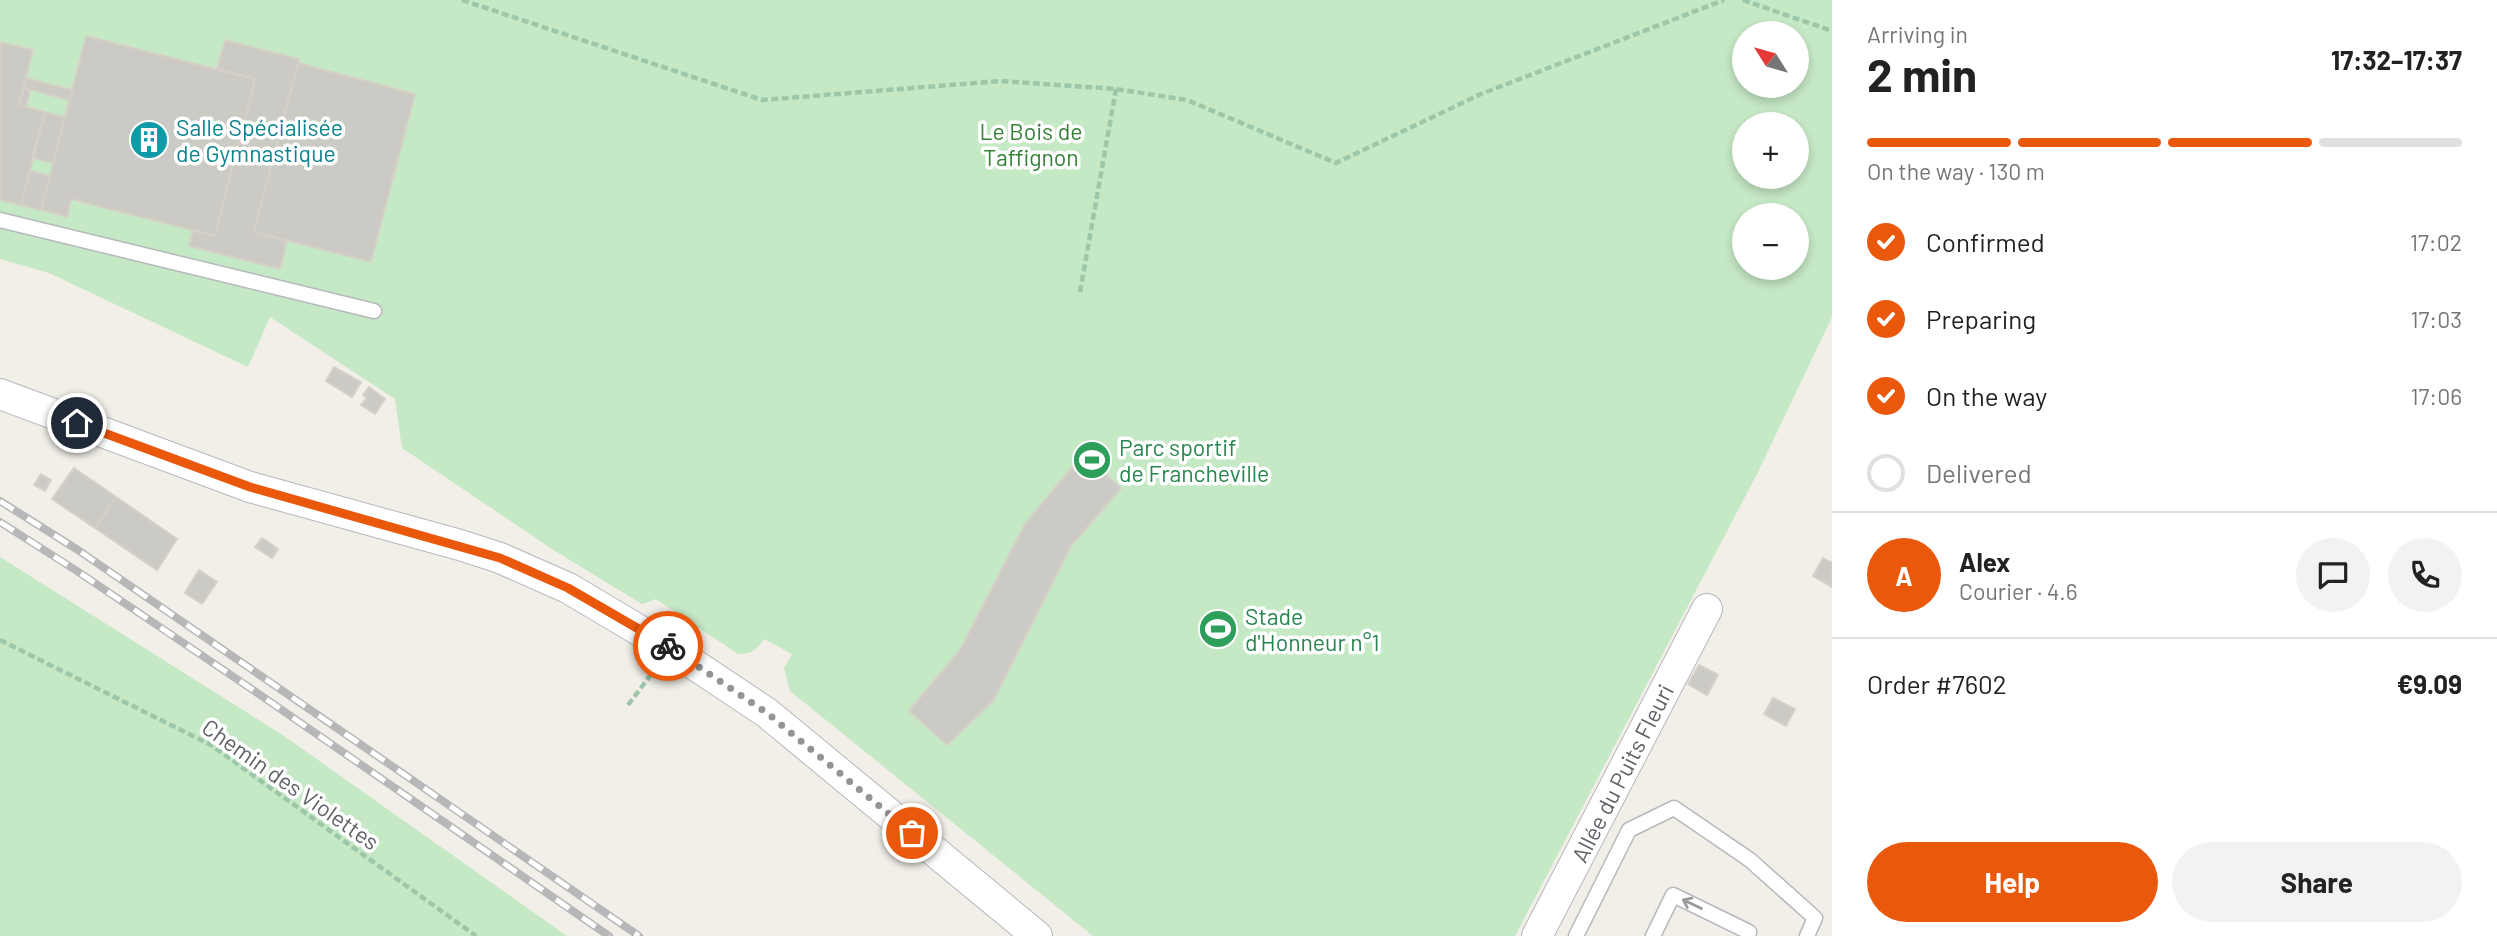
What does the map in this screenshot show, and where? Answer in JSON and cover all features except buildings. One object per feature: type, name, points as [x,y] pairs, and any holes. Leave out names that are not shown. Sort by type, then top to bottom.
[{"type":"street","points":[[0,394],[250,487],[460,545],[500,558],[568,588],[674,650],[767,713],[1037,936]]},
{"type":"street","name":"Allée du Puits Fleuri","points":[[1537,936],[1707,609]]},
{"type":"lane","points":[[0,220],[374,311]]},
{"type":"lane","points":[[1576,936],[1629,830],[1674,808],[1750,860],[1815,918],[1807,936]]},
{"type":"lane","points":[[1653,936],[1673,895],[1749,932],[1748,936]]},
{"type":"path","points":[[462,0],[762,100],[1000,81],[1116,89],[1187,100],[1336,163],[1480,94],[1724,0]]},
{"type":"path","points":[[1743,0],[1832,31]]},
{"type":"path","points":[[1080,292],[1116,89]]},
{"type":"path","name":"Chemin des Violettes","points":[[0,640],[211,745],[476,936]]},
{"type":"path","points":[[628,705],[657,667]]},
{"type":"green space","name":"Parc sportif de Francheville","points":[[0,0],[1832,0],[1832,317],[1758,472],[1515,936],[1093,936],[790,691],[784,668],[792,654],[764,639],[753,651],[738,654],[656,599],[642,604],[555,551],[402,448],[395,399],[270,317],[248,367],[49,273],[0,259]]},
{"type":"green space","points":[[0,557],[284,736],[567,936],[0,936]]},
{"type":"railway","points":[[0,501],[78,550],[639,936]]},
{"type":"railway","points":[[0,522],[253,690],[609,936]]},
{"type":"way so far","points":[[668,646],[767,713],[912,833]]},
{"type":"place","name":"Salle Spécialisée de Gymnastique","points":[[149,140]]},
{"type":"place","name":"Parc sportif de Francheville","points":[[1092,460]]},
{"type":"place","name":"Stade d'Honneur n°1","points":[[1218,629]]},
{"type":"route","points":[[77,423],[250,487],[500,558],[568,588],[668,646]]},
{"type":"park label","name":"Le Bois de Taffignon","points":[[1031,144]]}]
